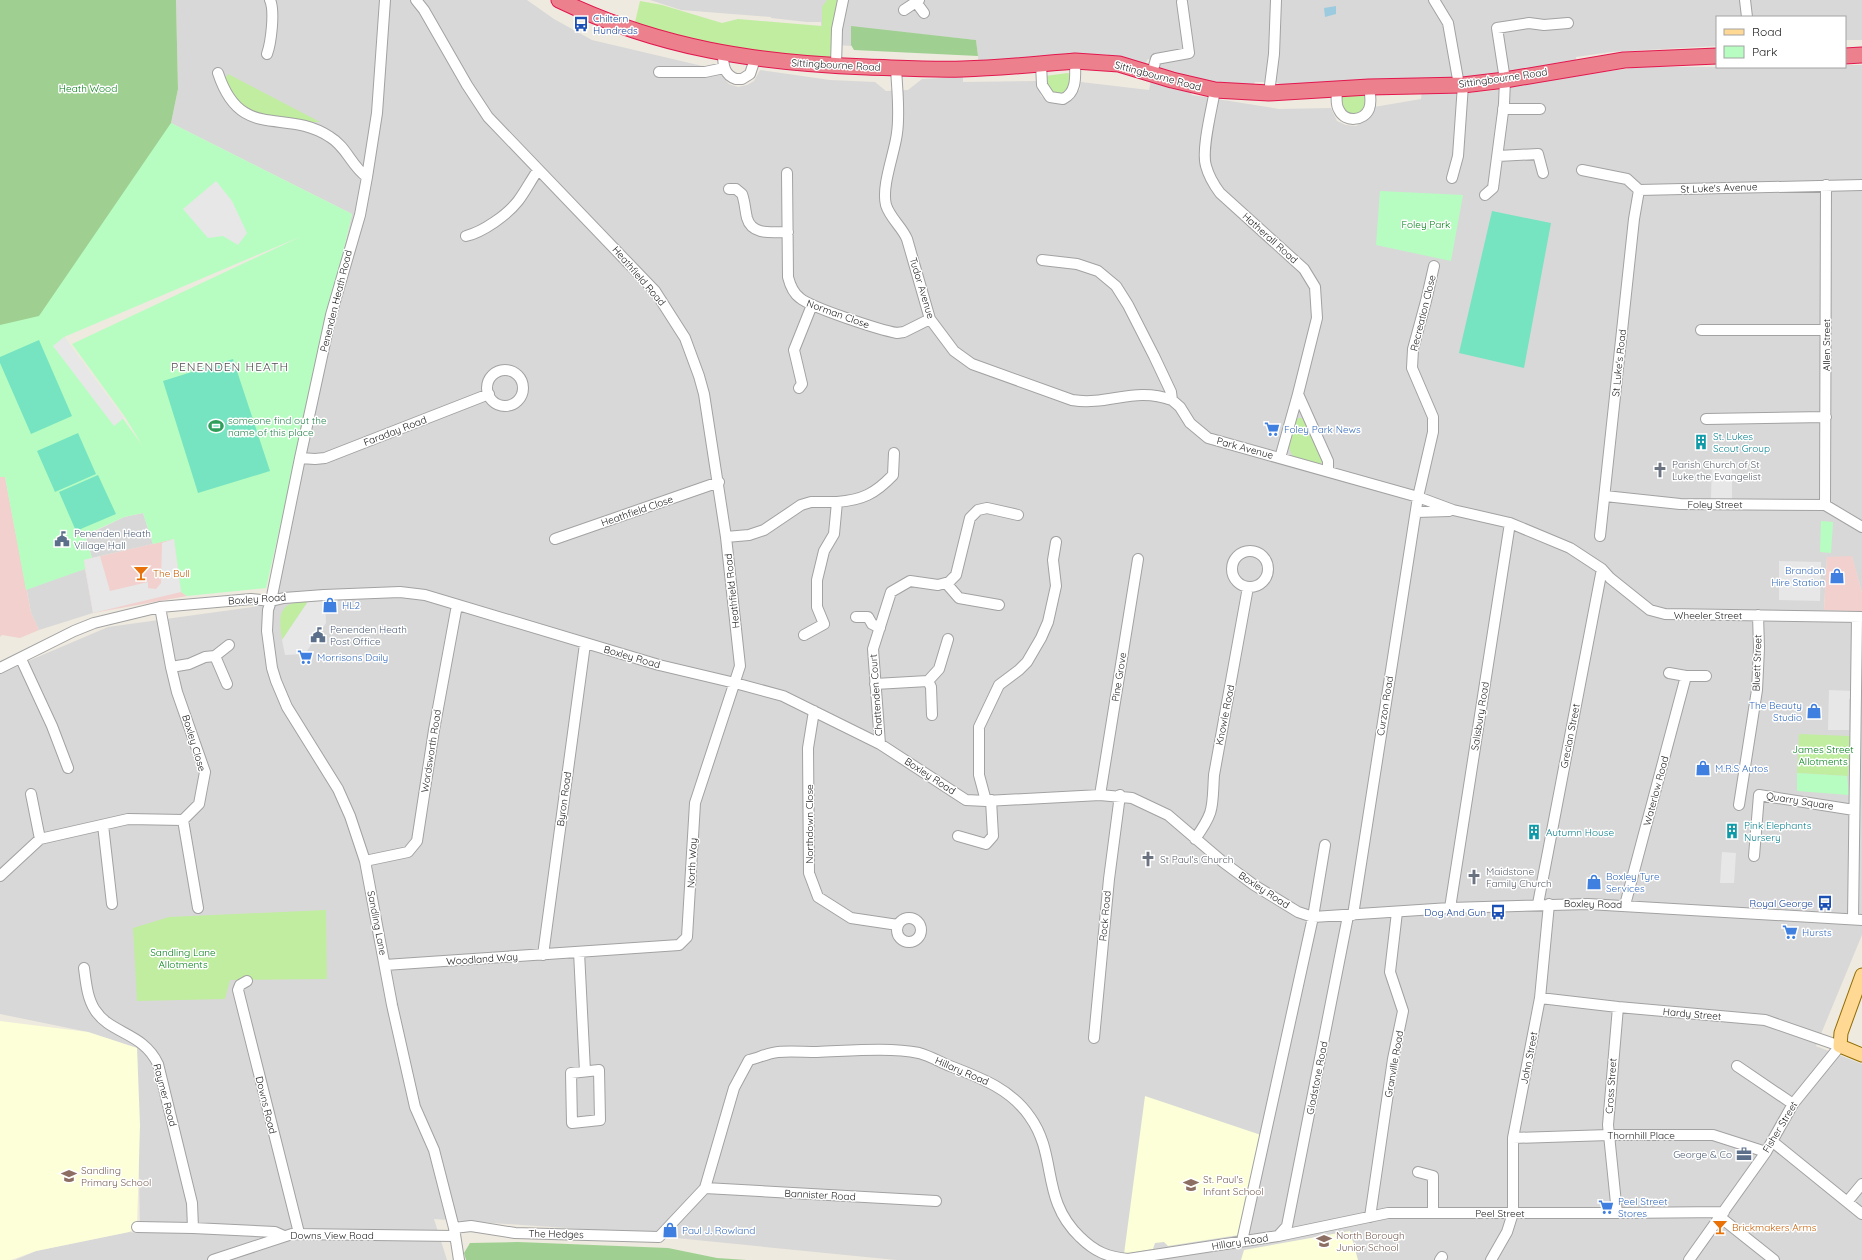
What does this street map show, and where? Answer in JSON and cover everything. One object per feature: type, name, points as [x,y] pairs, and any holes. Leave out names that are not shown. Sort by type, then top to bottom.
[{"type":"highway","name":"Sittingbourne Road","points":[[559,0],[633,31],[687,46],[755,59],[836,66],[962,69],[1041,64],[1075,60],[1119,64],[1215,90],[1269,93],[1337,88],[1461,85],[1505,80],[1624,60],[1716,56]]},
{"type":"highway","points":[[1846,56],[1862,55]]},
{"type":"main road","points":[[1862,975],[1841,1033],[1840,1046],[1862,1055]]},
{"type":"street","points":[[267,54],[271,39],[272,7],[270,0]]},
{"type":"street","name":"Penenden Heath Road","points":[[271,601],[331,315],[360,215],[377,113],[385,0]]},
{"type":"street","name":"Heathfield Road","points":[[416,0],[424,10],[479,103],[500,130],[633,266],[655,291],[674,318],[685,338],[699,376],[708,410],[719,482],[739,651],[740,666],[735,683]]},
{"type":"street","points":[[836,66],[837,29],[843,0]]},
{"type":"street","points":[[1269,93],[1274,54],[1276,0]]},
{"type":"street","points":[[1434,0],[1448,23],[1461,85],[1458,156],[1452,178]]},
{"type":"street","points":[[1745,0],[1747,16]]},
{"type":"street","points":[[904,10],[918,1],[924,13]]},
{"type":"street","points":[[1152,74],[1156,59],[1189,53],[1182,2]]},
{"type":"street","points":[[1485,195],[1493,188],[1503,109],[1505,80],[1497,28],[1529,23],[1544,25],[1568,23]]},
{"type":"street","points":[[723,53],[724,68],[730,77],[736,79],[742,79],[750,74],[755,59]]},
{"type":"street","points":[[1041,64],[1044,90],[1050,97],[1063,99],[1072,91],[1074,85],[1075,60]]},
{"type":"street","points":[[659,72],[705,72],[724,68]]},
{"type":"street","name":"Tudor Avenue","points":[[896,68],[897,133],[892,151],[885,198],[888,211],[904,231],[907,239],[930,319],[954,351],[972,364],[1072,400],[1086,402],[1134,394],[1160,395],[1172,400]]},
{"type":"street","points":[[218,73],[228,98],[240,110],[259,118],[316,129],[330,136],[345,149],[357,169],[367,177]]},
{"type":"street","points":[[1337,88],[1338,110],[1346,117],[1356,119],[1367,113],[1370,107],[1369,87]]},
{"type":"street","name":"Hatherall Road","points":[[1215,90],[1206,146],[1205,165],[1211,180],[1220,193],[1304,269],[1315,287],[1317,318],[1280,458]]},
{"type":"street","points":[[1503,109],[1540,109]]},
{"type":"street","points":[[1498,156],[1538,154],[1543,173]]},
{"type":"street","points":[[466,236],[479,232],[510,210],[538,170]]},
{"type":"street","points":[[1582,170],[1627,179],[1639,190]]},
{"type":"street","name":"Norman Close","points":[[787,173],[790,282],[798,297],[812,305],[897,333],[904,332],[930,319]]},
{"type":"street","name":"Allen Street","points":[[1825,505],[1826,185]]},
{"type":"street","name":"St Luke's Avenue","points":[[1639,190],[1862,185]]},
{"type":"street","points":[[729,189],[736,189],[742,194],[747,218],[752,227],[760,232],[788,232]]},
{"type":"street","name":"St Luke's Road","points":[[1600,536],[1634,219],[1639,190]]},
{"type":"street","name":"Park Avenue","points":[[1042,260],[1077,264],[1098,271],[1116,286],[1128,305],[1154,356],[1171,392],[1172,400],[1180,408],[1190,423],[1208,438],[1418,497],[1453,510],[1510,524]]},
{"type":"street","name":"Recreation Close","points":[[1418,497],[1433,432],[1432,417],[1412,368],[1413,349],[1434,266]]},
{"type":"street","points":[[799,388],[802,384],[794,350],[812,305]]},
{"type":"street","points":[[1701,330],[1826,330]]},
{"type":"street","name":"Faraday Road","points":[[300,458],[325,458],[488,394]]},
{"type":"street","points":[[1298,394],[1328,461],[1328,471]]},
{"type":"street","points":[[1706,419],[1826,417]]},
{"type":"street","points":[[726,537],[749,535],[764,530],[801,505],[811,502],[858,500],[883,486],[893,475],[894,453]]},
{"type":"street","name":"Heathfield Close","points":[[555,539],[719,482]]},
{"type":"street","name":"Foley Street","points":[[1604,496],[1680,504],[1825,505]]},
{"type":"street","name":"Curzon Road","points":[[1351,915],[1418,497]]},
{"type":"street","points":[[804,635],[824,624],[817,607],[817,580],[824,551],[834,534],[837,502]]},
{"type":"street","points":[[1825,505],[1862,527]]},
{"type":"street","points":[[999,605],[959,598],[946,583],[950,582],[956,574],[970,518],[978,510],[987,508],[1018,515]]},
{"type":"street","points":[[1416,512],[1453,510]]},
{"type":"street","name":"Wheeler Street","points":[[1510,524],[1570,548],[1602,568],[1610,578],[1650,610],[1665,614],[1681,616],[1758,615],[1860,617]]},
{"type":"street","name":"Salisbury Road","points":[[1450,908],[1510,524]]},
{"type":"street","points":[[958,836],[986,844],[993,836],[988,801],[979,775],[978,727],[999,685],[1027,662],[1042,638],[1048,622],[1056,586],[1053,560],[1056,542]]},
{"type":"street","name":"Pine Grove","points":[[1100,795],[1138,558]]},
{"type":"street","name":"Grecian Street","points":[[1543,904],[1602,568]]},
{"type":"street","name":"Chattenden Court","points":[[880,744],[873,649],[892,592],[910,581],[938,585],[946,583]]},
{"type":"street","name":"Knowle Road","points":[[1195,839],[1208,820],[1213,806],[1214,775],[1248,587]]},
{"type":"street","name":"Boxley Road","points":[[0,668],[21,659],[74,631],[94,623],[160,607],[251,599],[271,601],[284,598],[324,595],[400,592],[425,596],[457,605],[659,665],[784,696],[880,744],[966,800],[988,801],[1100,795],[1120,795],[1132,798],[1168,815],[1195,839],[1254,885],[1298,912],[1313,917],[1450,908],[1543,904],[1625,904],[1857,920]]},
{"type":"street","name":"Sandling Lane","points":[[271,601],[268,610],[267,631],[272,668],[276,681],[287,707],[338,789],[350,816],[365,861],[386,965],[392,1004],[415,1107],[434,1150],[454,1232],[459,1260]]},
{"type":"street","name":"Wordsworth Road","points":[[365,861],[408,852],[417,841],[434,730],[457,605]]},
{"type":"street","name":"Boxley Close","points":[[160,607],[177,692],[205,772],[199,804],[183,820]]},
{"type":"street","name":"Bluett Street","points":[[1739,806],[1757,690],[1759,648],[1758,615]]},
{"type":"street","points":[[856,617],[868,617],[872,624],[880,628]]},
{"type":"street","points":[[1857,920],[1854,810],[1860,617]]},
{"type":"street","points":[[875,684],[928,681],[939,669],[948,639]]},
{"type":"street","name":"Byron Road","points":[[542,955],[585,644]]},
{"type":"street","points":[[171,667],[189,664],[205,657],[216,656],[229,645]]},
{"type":"street","points":[[216,656],[228,684]]},
{"type":"street","points":[[21,659],[52,726],[68,768]]},
{"type":"street","points":[[1669,673],[1686,676],[1706,676]]},
{"type":"street","name":"Waterlow Road","points":[[1625,904],[1686,676]]},
{"type":"street","points":[[928,681],[931,687],[932,716]]},
{"type":"street","name":"North Way","points":[[579,952],[679,945],[687,937],[695,803],[735,683]]},
{"type":"street","name":"Northdown Close","points":[[814,711],[808,748],[809,874],[818,897],[851,918],[898,925]]},
{"type":"street","points":[[31,794],[40,839]]},
{"type":"street","name":"Rock Road","points":[[1094,1038],[1109,879],[1120,795]]},
{"type":"street","name":"Quarry Square","points":[[1754,856],[1760,795],[1854,810]]},
{"type":"street","points":[[0,876],[40,839],[128,819],[183,820],[198,908]]},
{"type":"street","points":[[103,825],[112,904]]},
{"type":"street","points":[[1242,1241],[1313,917],[1325,845]]},
{"type":"street","name":"John Street","points":[[1492,1260],[1507,1232],[1513,1213],[1513,1138],[1540,998],[1543,904]]},
{"type":"street","name":"Granville Road","points":[[1370,1217],[1393,1059],[1403,1011],[1390,972],[1397,912]]},
{"type":"street","name":"Gladstone Road","points":[[1278,1236],[1288,1226],[1351,915]]},
{"type":"street","points":[[579,952],[585,1071]]},
{"type":"street","name":"Woodland Way","points":[[386,965],[579,952]]},
{"type":"street","name":"Raymer Road","points":[[84,968],[90,1000],[98,1014],[145,1045],[158,1064],[192,1203],[193,1228]]},
{"type":"street","name":"Downs Road","points":[[247,981],[240,985],[238,990],[299,1233]]},
{"type":"street","name":"Hardy Street","points":[[1540,998],[1618,1007],[1765,1020],[1840,1046]]},
{"type":"street","name":"Cross Street","points":[[1618,1007],[1608,1125],[1618,1213]]},
{"type":"street","name":"Fisher Street","points":[[1689,1260],[1773,1142],[1793,1104],[1840,1046]]},
{"type":"street","name":"Hillary Road","points":[[659,1237],[704,1188],[734,1088],[749,1060],[778,1052],[904,1051],[921,1054],[988,1081],[1010,1095],[1020,1104],[1038,1128],[1046,1155],[1056,1203],[1063,1216],[1071,1228],[1097,1250],[1111,1257],[1128,1259],[1278,1236]]},
{"type":"street","points":[[1737,1066],[1793,1104]]},
{"type":"street","points":[[599,1070],[600,1120],[572,1123],[570,1073],[585,1071],[599,1070]]},
{"type":"street","name":"Thornhill Place","points":[[1513,1138],[1609,1135],[1713,1135],[1766,1152]]},
{"type":"street","points":[[1773,1142],[1862,1214]]},
{"type":"street","points":[[1418,1172],[1433,1176],[1433,1213]]},
{"type":"street","points":[[1847,1202],[1862,1184]]},
{"type":"street","name":"Bannister Road","points":[[704,1188],[936,1201]]},
{"type":"street","name":"Peel Street","points":[[1278,1236],[1388,1213],[1722,1214]]},
{"type":"street","points":[[1722,1214],[1774,1260]]},
{"type":"street","name":"The Hedges","points":[[454,1232],[471,1226],[515,1233],[659,1237]]},
{"type":"street","points":[[137,1227],[274,1232],[284,1236]]},
{"type":"street","name":"Downs View Road","points":[[213,1260],[284,1236],[299,1233],[454,1232]]},
{"type":"shaded area","points":[[176,0],[527,0],[554,19],[592,40],[715,69],[729,84],[738,87],[747,85],[754,81],[760,70],[830,80],[875,82],[886,91],[908,90],[922,79],[963,77],[963,82],[1036,81],[1041,96],[1049,102],[1060,103],[1069,100],[1076,94],[1080,89],[1081,82],[1149,90],[1151,80],[1189,91],[1192,95],[1279,109],[1331,108],[1337,121],[1346,125],[1356,126],[1371,117],[1374,107],[1421,99],[1422,91],[1452,94],[1490,91],[1543,80],[1640,67],[1846,68],[1846,65],[1862,65],[1862,593],[1852,557],[1827,557],[1824,609],[1849,611],[1862,647],[1862,935],[1816,1046],[1862,1064],[1862,1260],[896,1260],[595,1230],[434,1219],[447,1260],[15,1260],[36,1251],[129,1232],[140,1233],[137,1048],[88,1032],[0,1014],[0,673],[108,627],[266,605],[352,214],[171,123],[178,89]]},
{"type":"shaded area","points":[[650,0],[1862,0],[1862,40],[1846,40],[1846,16],[1716,16],[1716,46],[1611,52],[1576,57],[1576,62],[1496,77],[1282,86],[1276,82],[1255,82],[1253,85],[1227,85],[1161,70],[1158,62],[1148,59],[1144,66],[1120,57],[1103,54],[1085,54],[979,65],[976,40],[852,27],[852,46],[822,44],[821,22],[681,10]]},
{"type":"shaded area","points":[[216,181],[232,201],[247,233],[238,245],[223,236],[208,238],[183,209]]},
{"type":"shaded area","points":[[64,337],[124,418],[114,426],[53,346]]},
{"type":"shaded area","points":[[1712,459],[1732,459],[1732,499],[1711,499]]},
{"type":"shaded area","points":[[0,477],[5,477],[31,613],[39,630],[20,638],[2,635],[0,637]]},
{"type":"shaded area","points":[[143,513],[153,544],[92,558],[85,536],[124,517]]},
{"type":"shaded area","points":[[174,539],[181,592],[187,596],[93,613],[84,560]]},
{"type":"shaded area","points":[[174,539],[181,592],[93,613],[84,560],[100,556],[110,591],[148,582],[148,588],[156,589],[161,583],[162,543]]},
{"type":"shaded area","points":[[1852,556],[1862,593],[1862,647],[1849,611],[1824,610],[1827,557]]},
{"type":"shaded area","points":[[1779,561],[1821,562],[1820,601],[1779,600]]},
{"type":"shaded area","points":[[85,569],[93,613],[39,630],[31,613],[26,586]]},
{"type":"shaded area","points":[[309,600],[325,600],[326,623],[305,654],[285,655],[282,640]]},
{"type":"shaded area","points":[[1829,690],[1853,691],[1853,699],[1849,699],[1849,730],[1828,730]]},
{"type":"shaded area","points":[[1722,852],[1736,853],[1734,883],[1720,883]]},
{"type":"shaded area","name":"Sandling Primary School","points":[[0,1021],[88,1032],[137,1048],[140,1125],[137,1227],[129,1232],[36,1251],[11,1260],[0,1260]]},
{"type":"shaded area","name":"St. Paul's Infant School","points":[[1145,1096],[1261,1135],[1239,1235],[1168,1246],[1164,1242],[1155,1243],[1153,1249],[1124,1254]]},
{"type":"shaded area","name":"North Borough Junior School","points":[[1350,1231],[1358,1260],[1241,1260],[1244,1250]]},
{"type":"green space","name":"Heath Wood","points":[[0,0],[176,0],[178,89],[171,123],[211,185],[108,287],[0,348]]},
{"type":"green space","points":[[827,0],[843,0],[836,66],[633,31],[640,1],[662,5],[722,23],[738,19],[822,26],[822,7]]},
{"type":"green space","points":[[851,26],[976,40],[978,56],[854,50],[851,45]]},
{"type":"green space","points":[[1068,73],[1071,75],[1070,90],[1058,96],[1048,90],[1045,76]]},
{"type":"green space","points":[[228,74],[320,122],[299,122],[262,116],[251,112],[241,106],[231,96],[224,81]]},
{"type":"green space","points":[[1363,92],[1367,100],[1365,110],[1358,115],[1346,113],[1340,100],[1341,95]]},
{"type":"green space","points":[[171,123],[352,214],[266,588],[187,596],[181,592],[174,539],[153,544],[143,513],[124,517],[85,535],[92,558],[84,560],[85,569],[26,590],[5,477],[0,477],[0,325],[39,316]],"holes":[[[302,236],[72,344],[125,417],[142,445],[64,337]]]},
{"type":"green space","name":"Foley Park","points":[[1380,191],[1463,195],[1451,261],[1376,245]]},
{"type":"green space","points":[[1492,211],[1551,223],[1524,368],[1459,353]]},
{"type":"green space","points":[[39,340],[72,416],[31,434],[0,363],[0,357]]},
{"type":"green space","name":"someone find out the name of this place","points":[[233,359],[270,471],[198,493],[163,381]]},
{"type":"green space","points":[[1298,418],[1304,418],[1324,458],[1321,463],[1316,465],[1302,461],[1295,458],[1292,454],[1289,444],[1290,432],[1292,426]]},
{"type":"green space","points":[[78,433],[96,474],[55,492],[37,451]]},
{"type":"green space","points":[[98,475],[116,514],[76,531],[59,492]]},
{"type":"green space","points":[[1821,521],[1833,522],[1831,553],[1820,552]]},
{"type":"green space","points":[[309,600],[282,640],[280,622],[283,611],[286,607],[299,601]]},
{"type":"green space","name":"James Street Allotments","points":[[1799,734],[1850,736],[1848,776],[1797,773]]},
{"type":"green space","points":[[1797,773],[1847,776],[1849,795],[1797,791]]},
{"type":"green space","name":"Sandling Lane Allotments","points":[[326,910],[327,979],[230,980],[225,999],[137,1001],[133,928],[169,917]]},
{"type":"green space","points":[[518,1242],[668,1248],[717,1258],[747,1260],[466,1260],[464,1253],[470,1243]]},
{"type":"water","points":[[1336,6],[1336,14],[1325,17],[1324,8]]},
{"type":"place","name":"Chiltern Hundreds","points":[[581,24]]},
{"type":"place","name":"someone find out the name of this place","points":[[216,426]]},
{"type":"place","name":"Foley Park News","points":[[1272,429]]},
{"type":"place","name":"St. Lukes Scout Group","points":[[1701,442]]},
{"type":"place","name":"Parish Church of St Luke the Evangelist","points":[[1660,470]]},
{"type":"place","name":"Penenden Heath Village Hall","points":[[62,539]]},
{"type":"place","name":"The Bull","points":[[141,573]]},
{"type":"place","name":"Brandon Hire Station","points":[[1837,576]]},
{"type":"place","name":"HL2","points":[[330,605]]},
{"type":"place","name":"Penenden Heath Post Office","points":[[318,635]]},
{"type":"place","name":"Morrisons Daily","points":[[305,657]]},
{"type":"place","name":"The Beauty Studio","points":[[1814,711]]},
{"type":"place","name":"M.R.S Autos","points":[[1703,768]]},
{"type":"place","name":"Pink Elephants Nursery","points":[[1732,831]]},
{"type":"place","name":"Autumn House","points":[[1534,832]]},
{"type":"place","name":"St Paul's Church","points":[[1148,859]]},
{"type":"place","name":"Maidstone Family Church","points":[[1474,877]]},
{"type":"place","name":"Boxley Tyre Services","points":[[1594,882]]},
{"type":"place","name":"Royal George","points":[[1825,903]]},
{"type":"place","name":"Dog And Gun","points":[[1498,912]]},
{"type":"place","name":"Hursts","points":[[1790,932]]},
{"type":"place","name":"George & Co","points":[[1744,1154]]},
{"type":"place","name":"Sandling Primary School","points":[[69,1176]]},
{"type":"place","name":"St. Paul's Infant School","points":[[1191,1185]]},
{"type":"place","name":"Peel Street Stores","points":[[1606,1207]]},
{"type":"place","name":"Brickmakers Arms","points":[[1720,1227]]},
{"type":"place","name":"Paul J. Rowland","points":[[670,1230]]},
{"type":"place","name":"North Borough Junior School","points":[[1324,1241]]},
{"type":"district","name":"PENENDEN HEATH","points":[[230,366]]}]
